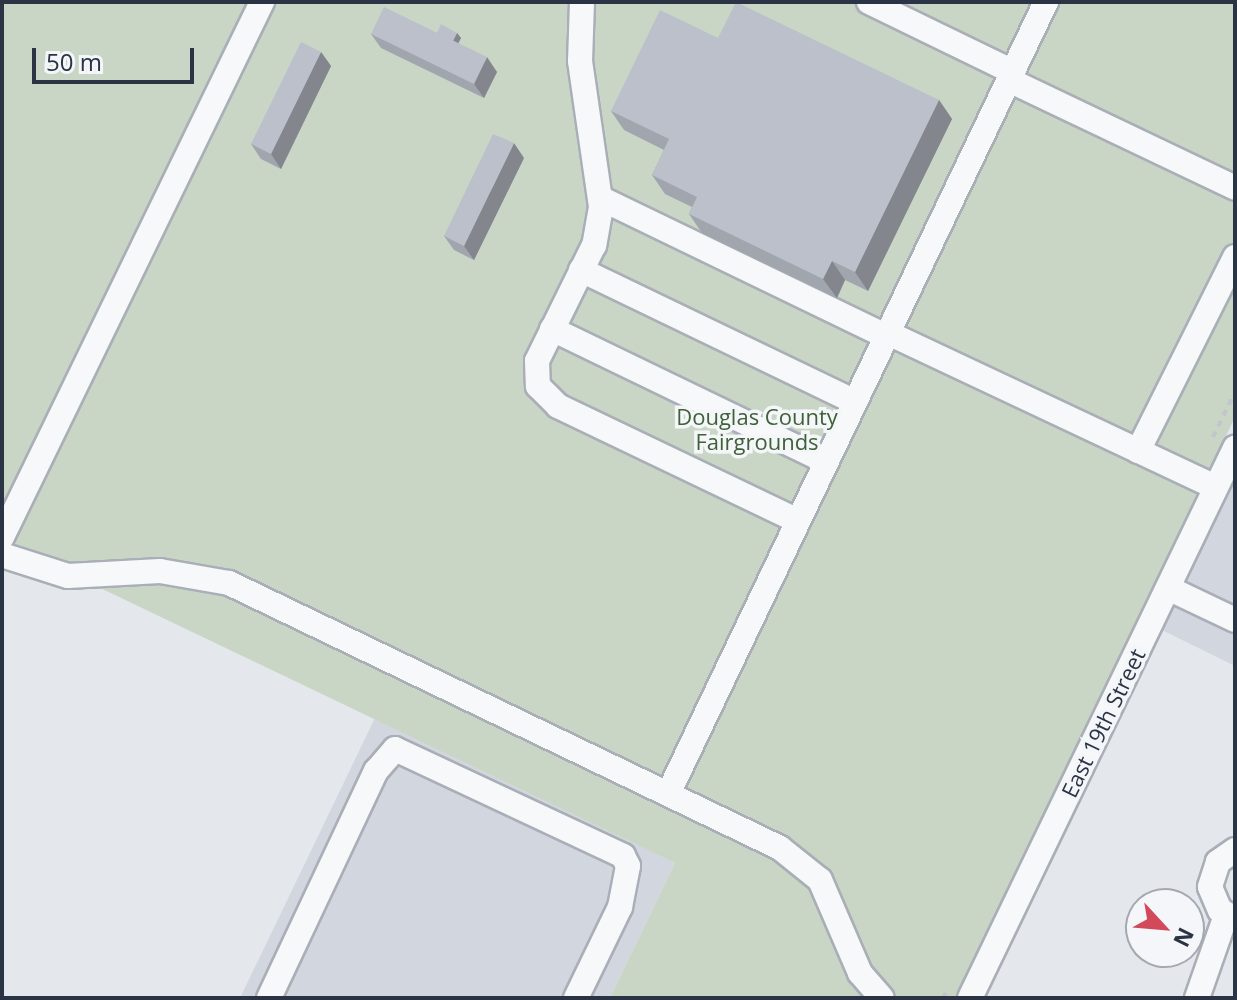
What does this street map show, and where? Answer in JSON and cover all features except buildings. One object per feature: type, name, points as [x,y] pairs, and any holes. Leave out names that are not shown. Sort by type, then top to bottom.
[{"type":"street","points":[[2,537],[262,2]]},
{"type":"street","points":[[582,2],[580,61],[600,198],[594,245],[534,373],[546,397],[798,521]]},
{"type":"street","points":[[869,2],[1235,188]]},
{"type":"street","points":[[668,794],[1046,2]]},
{"type":"street","points":[[600,198],[1216,487]]},
{"type":"street","points":[[1138,451],[1235,257]]},
{"type":"street","points":[[581,270],[855,402]]},
{"type":"street","points":[[552,329],[827,462]]},
{"type":"street","name":"East 19th Street","points":[[970,998],[1235,448]]},
{"type":"street","points":[[2,555],[68,576],[160,571],[229,583],[668,794],[802,862],[820,880],[860,973],[882,998]]},
{"type":"street","points":[[1168,588],[1235,620]]},
{"type":"street","points":[[269,998],[376,771],[395,749],[623,856],[628,866],[620,907],[576,998]]},
{"type":"street","points":[[1197,998],[1230,917],[1213,900],[1212,874],[1235,850]]},
{"type":"shaded area","points":[[1235,477],[1235,666],[1162,630]]},
{"type":"shaded area","points":[[375,718],[675,863],[610,998],[240,998]]},
{"type":"green space","name":"Douglas County Fairgrounds","points":[[2,2],[1235,2],[1235,417],[956,998],[610,998],[675,863],[2,541]]}]
